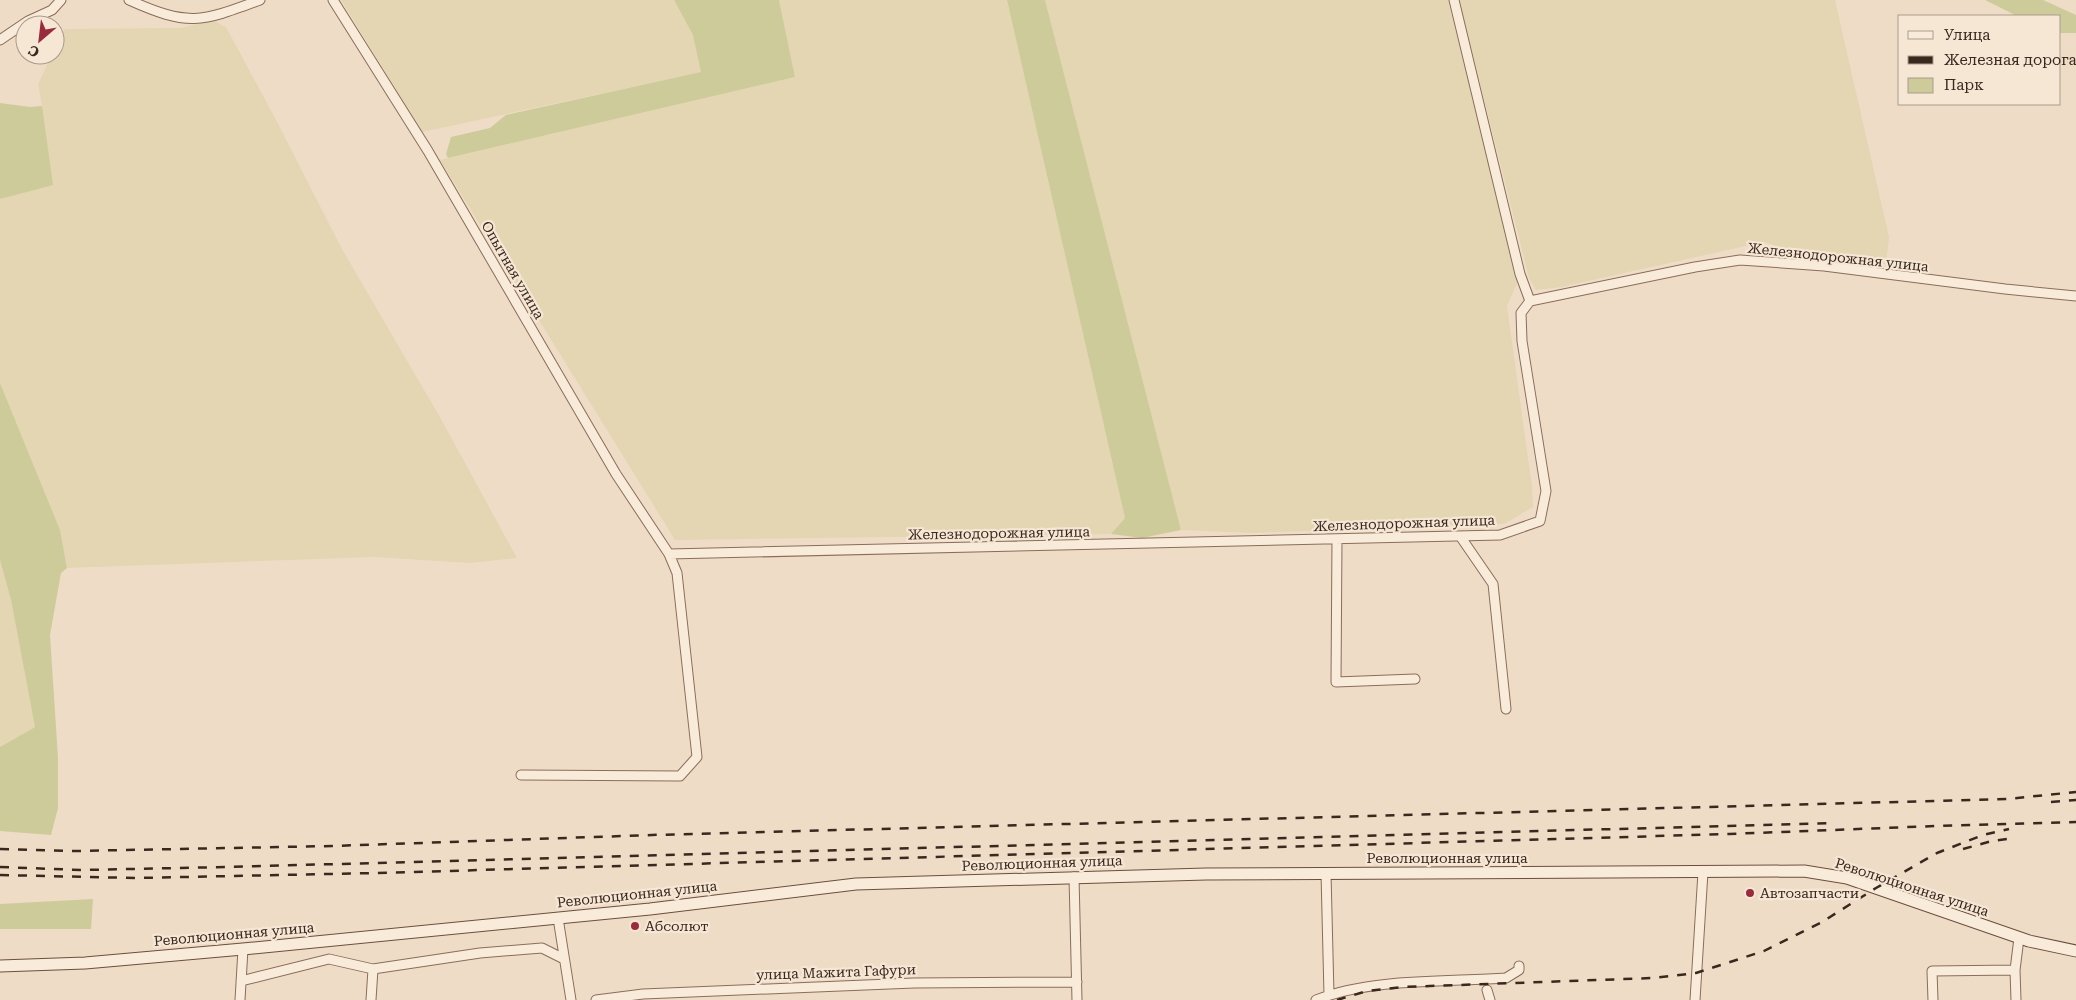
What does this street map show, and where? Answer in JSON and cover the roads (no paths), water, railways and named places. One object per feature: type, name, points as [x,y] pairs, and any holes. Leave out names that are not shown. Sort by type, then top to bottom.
[{"type":"main road","name":"Революционная улица","points":[[0,966],[85,962],[243,949],[558,918],[856,884],[1074,877],[1326,873],[1783,871],[1827,874],[1876,888],[2019,938],[2076,952]]},
{"type":"street","points":[[0,40],[28,21],[52,10],[61,0]]},
{"type":"street","points":[[129,0],[164,15],[190,19],[215,16],[260,0]]},
{"type":"street","name":"Опытная улица","points":[[333,0],[428,151],[616,474],[669,554],[677,573],[697,757],[680,776],[521,775]]},
{"type":"street","points":[[1454,0],[1518,265],[1530,301]]},
{"type":"street","name":"Железнодорожная улица","points":[[669,554],[1500,535],[1540,521],[1546,492],[1522,341],[1521,313],[1530,301],[1695,267],[1740,260],[1824,266],[2005,290],[2076,296]]},
{"type":"street","points":[[1460,536],[1494,584],[1506,709]]},
{"type":"street","points":[[1337,539],[1336,682],[1415,679]]},
{"type":"street","points":[[1695,1000],[1703,872]]},
{"type":"street","points":[[1326,873],[1329,995]]},
{"type":"street","points":[[1074,877],[1077,1000]]},
{"type":"street","points":[[558,918],[571,1000]]},
{"type":"street","points":[[2016,1000],[2015,970],[2019,938]]},
{"type":"street","points":[[241,981],[329,959],[373,969],[480,953],[542,948],[564,959]]},
{"type":"street","points":[[240,1000],[243,949]]},
{"type":"street","points":[[1316,1000],[1329,995],[1380,985],[1506,978],[1519,970],[1519,966]]},
{"type":"street","points":[[371,1000],[373,969]]},
{"type":"street","points":[[1933,1000],[1932,971],[2015,970]]},
{"type":"street","name":"улица Мажита Гафури","points":[[596,1000],[643,994],[914,983],[1076,982]]},
{"type":"street","points":[[1487,990],[1490,1000]]},
{"type":"railway","points":[[0,849],[75,851],[332,846],[652,835],[2007,799],[2076,792]]},
{"type":"railway","points":[[2051,802],[2076,800]]},
{"type":"railway","points":[[0,875],[136,878],[377,873],[1729,834],[2076,822]]},
{"type":"railway","points":[[0,867],[81,870],[228,867],[1834,823]]},
{"type":"railway","points":[[1337,1000],[1367,991],[1403,987],[1653,978],[1696,973],[1764,951],[1822,922],[1937,853],[1983,835],[2009,829]]},
{"type":"railway","points":[[1963,849],[1992,841],[2015,838]]},
{"type":"place","name":"Автозапчасти","points":[[1750,893]]},
{"type":"place","name":"Абсолют","points":[[635,926]]}]
